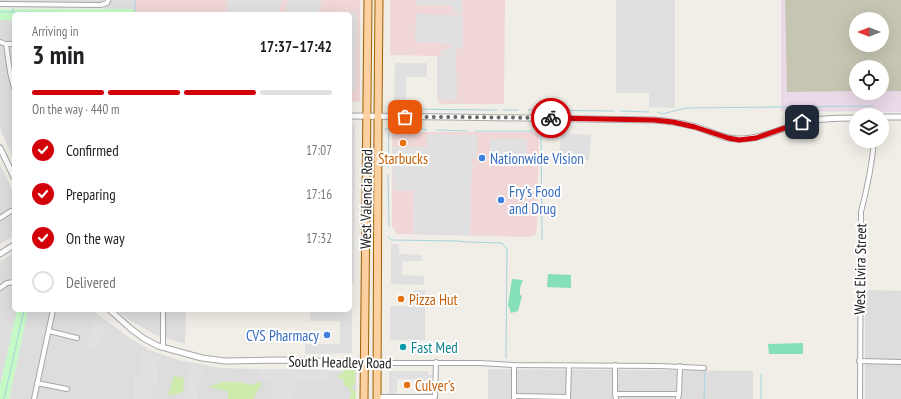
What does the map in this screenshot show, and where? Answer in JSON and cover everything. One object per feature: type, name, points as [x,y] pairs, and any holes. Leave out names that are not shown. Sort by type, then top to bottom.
[{"type":"main road","name":"West Valencia Road","points":[[377,398],[379,0]]},
{"type":"main road","name":"West Valencia Road","points":[[364,399],[368,4]]},
{"type":"main road","points":[[368,4],[379,8]]},
{"type":"main road","points":[[366,228],[378,228]]},
{"type":"street","points":[[0,4],[60,2],[101,5],[107,1]]},
{"type":"street","points":[[0,42],[12,44]]},
{"type":"street","points":[[6,44],[12,80]]},
{"type":"street","points":[[352,116],[654,120],[673,122],[695,127],[739,140],[756,138],[802,122],[817,119],[849,118]]},
{"type":"street","points":[[889,117],[901,117]]},
{"type":"street","points":[[0,148],[12,173]]},
{"type":"street","name":"West Elvira Street","points":[[860,399],[859,361],[861,212],[867,190],[874,148]]},
{"type":"street","points":[[1,216],[11,211]]},
{"type":"street","points":[[0,254],[12,246]]},
{"type":"street","points":[[0,288],[7,283],[12,282]]},
{"type":"street","points":[[34,399],[53,312]]},
{"type":"street","name":"South Headley Road","points":[[112,312],[143,338],[158,346],[202,358],[225,361],[280,360],[365,363],[479,362],[514,365],[680,366],[704,368]]},
{"type":"street","points":[[162,312],[163,347]]},
{"type":"street","points":[[49,331],[77,338]]},
{"type":"street","points":[[859,361],[901,362]]},
{"type":"street","points":[[377,398],[435,398],[436,362]]},
{"type":"street","points":[[514,365],[514,397],[568,398],[570,366]]},
{"type":"street","points":[[615,366],[616,399]]},
{"type":"street","points":[[678,399],[680,366]]},
{"type":"street","points":[[37,383],[67,389]]},
{"type":"street","points":[[615,394],[679,394]]},
{"type":"shaded area","points":[[0,0],[134,0],[134,9],[107,10],[100,2],[0,2]]},
{"type":"shaded area","points":[[134,0],[360,0],[360,101],[352,102],[352,12],[134,12]]},
{"type":"shaded area","points":[[227,0],[282,0],[279,12],[228,12]]},
{"type":"shaded area","points":[[288,0],[321,0],[321,5],[318,12],[285,12]]},
{"type":"shaded area","points":[[390,0],[505,0],[504,104],[441,104],[438,102],[437,56],[390,55]]},
{"type":"shaded area","points":[[416,0],[462,0],[462,13],[453,13],[453,6],[416,5]]},
{"type":"shaded area","points":[[616,0],[675,0],[675,108],[649,107],[649,93],[616,93]]},
{"type":"shaded area","points":[[781,0],[901,0],[901,112],[889,112],[889,108],[849,108],[849,112],[781,111]]},
{"type":"shaded area","points":[[785,0],[901,0],[901,91],[889,91],[889,60],[849,60],[849,91],[787,92]]},
{"type":"shaded area","points":[[352,13],[357,13],[356,90],[352,90]]},
{"type":"shaded area","points":[[416,14],[463,15],[463,48],[456,49],[457,100],[437,99],[437,58],[441,56],[441,50],[453,48],[445,43],[415,42]]},
{"type":"shaded area","points":[[0,20],[12,20],[12,156],[0,128]]},
{"type":"shaded area","points":[[395,63],[427,63],[427,77],[406,77],[406,102],[394,101]]},
{"type":"shaded area","points":[[352,125],[355,125],[354,283],[352,283]]},
{"type":"shaded area","points":[[397,132],[539,132],[537,227],[535,235],[529,237],[397,234],[392,226],[392,136]]},
{"type":"shaded area","points":[[561,133],[591,135],[589,160],[574,158],[573,156],[559,155]]},
{"type":"shaded area","points":[[427,134],[477,135],[477,158],[472,158],[470,235],[413,234],[414,191],[393,190],[392,147],[427,147]]},
{"type":"shaded area","points":[[490,139],[527,139],[527,160],[490,160]]},
{"type":"shaded area","points":[[0,164],[12,190],[12,237],[0,244]]},
{"type":"shaded area","points":[[391,244],[399,244],[399,254],[422,255],[422,261],[403,261],[402,275],[424,276],[424,285],[391,284]]},
{"type":"shaded area","points":[[12,254],[12,312],[17,312],[0,387],[0,261]]},
{"type":"shaded area","points":[[413,290],[425,290],[425,340],[390,340],[390,306],[413,306]]},
{"type":"shaded area","points":[[865,290],[901,291],[901,399],[865,399]]},
{"type":"shaded area","points":[[28,312],[95,312],[149,350],[178,360],[221,368],[356,371],[356,399],[9,399]]},
{"type":"shaded area","points":[[119,312],[186,312],[185,344],[154,334]]},
{"type":"shaded area","points":[[310,312],[352,312],[352,353],[305,354],[305,344],[340,344],[340,321],[310,321]]},
{"type":"shaded area","points":[[95,321],[98,323],[99,321],[107,324],[97,350],[86,346]]},
{"type":"shaded area","points":[[150,352],[161,357],[158,365],[158,385],[152,385],[152,399],[146,399],[145,382],[145,399],[134,399],[134,376],[141,376],[141,354],[145,354],[146,363]]},
{"type":"shaded area","points":[[193,364],[205,369],[200,382],[197,380],[195,386],[198,386],[198,399],[185,398],[186,384]]},
{"type":"shaded area","points":[[258,369],[328,370],[328,381],[296,381],[294,399],[274,399],[275,396],[271,396],[272,380],[258,381]]},
{"type":"shaded area","points":[[488,369],[753,371],[753,399],[488,399]]},
{"type":"shaded area","points":[[389,371],[428,371],[428,375],[432,374],[432,394],[423,394],[422,379],[397,379],[397,394],[389,394]]},
{"type":"green space","points":[[0,9],[134,9],[134,12],[12,12],[12,20],[0,20]]},
{"type":"green space","points":[[548,274],[571,275],[571,288],[547,287]]},
{"type":"green space","points":[[512,279],[523,280],[520,288],[520,295],[522,296],[518,311],[511,313],[508,305]]},
{"type":"green space","points":[[17,312],[28,312],[9,399],[0,399],[0,387]]},
{"type":"green space","points":[[803,343],[803,354],[769,354],[768,344]]},
{"type":"green space","points":[[344,369],[355,370],[355,384],[352,387],[356,393],[356,399],[349,399],[351,396],[350,389],[344,385],[343,378],[339,379],[338,375],[343,372]]},
{"type":"green space","points":[[174,376],[184,378],[183,392],[168,395]]},
{"type":"green space","points":[[223,382],[237,382],[255,385],[258,382],[262,383],[253,399],[228,399],[228,391],[210,388],[210,386]]},
{"type":"waterway","points":[[135,0],[135,12]]},
{"type":"waterway","points":[[13,7],[13,12]]},
{"type":"waterway","points":[[0,12],[12,12]]},
{"type":"waterway","points":[[657,112],[662,114],[686,108],[874,106]]},
{"type":"waterway","points":[[388,111],[394,109],[497,110]]},
{"type":"waterway","points":[[503,110],[518,110]]},
{"type":"waterway","points":[[528,110],[614,111]]},
{"type":"waterway","points":[[621,111],[649,112]]},
{"type":"waterway","points":[[385,129],[427,130]]},
{"type":"waterway","points":[[388,167],[389,129]]},
{"type":"waterway","points":[[436,130],[467,131]]},
{"type":"waterway","points":[[475,131],[532,131]]},
{"type":"waterway","points":[[539,131],[541,131],[542,240]]},
{"type":"waterway","points":[[388,175],[389,226]]},
{"type":"waterway","points":[[389,237],[391,240],[502,243],[507,249],[506,358]]},
{"type":"waterway","points":[[4,399],[24,312]]},
{"type":"waterway","points":[[704,399],[705,372]]},
{"type":"waterway","points":[[761,374],[761,399]]},
{"type":"way so far","points":[[405,117],[551,118]]},
{"type":"place","name":"Starbucks","points":[[403,143]]},
{"type":"place","name":"Nationwide Vision","points":[[482,158]]},
{"type":"place","name":"Fry's Food and Drug","points":[[501,200]]},
{"type":"place","name":"Pizza Hut","points":[[401,299]]},
{"type":"place","name":"CVS Pharmacy","points":[[327,335]]},
{"type":"place","name":"Fast Med","points":[[403,347]]},
{"type":"place","name":"Culver's","points":[[407,385]]},
{"type":"route","points":[[551,118],[654,120],[673,122],[739,140],[756,138],[802,122]]}]
